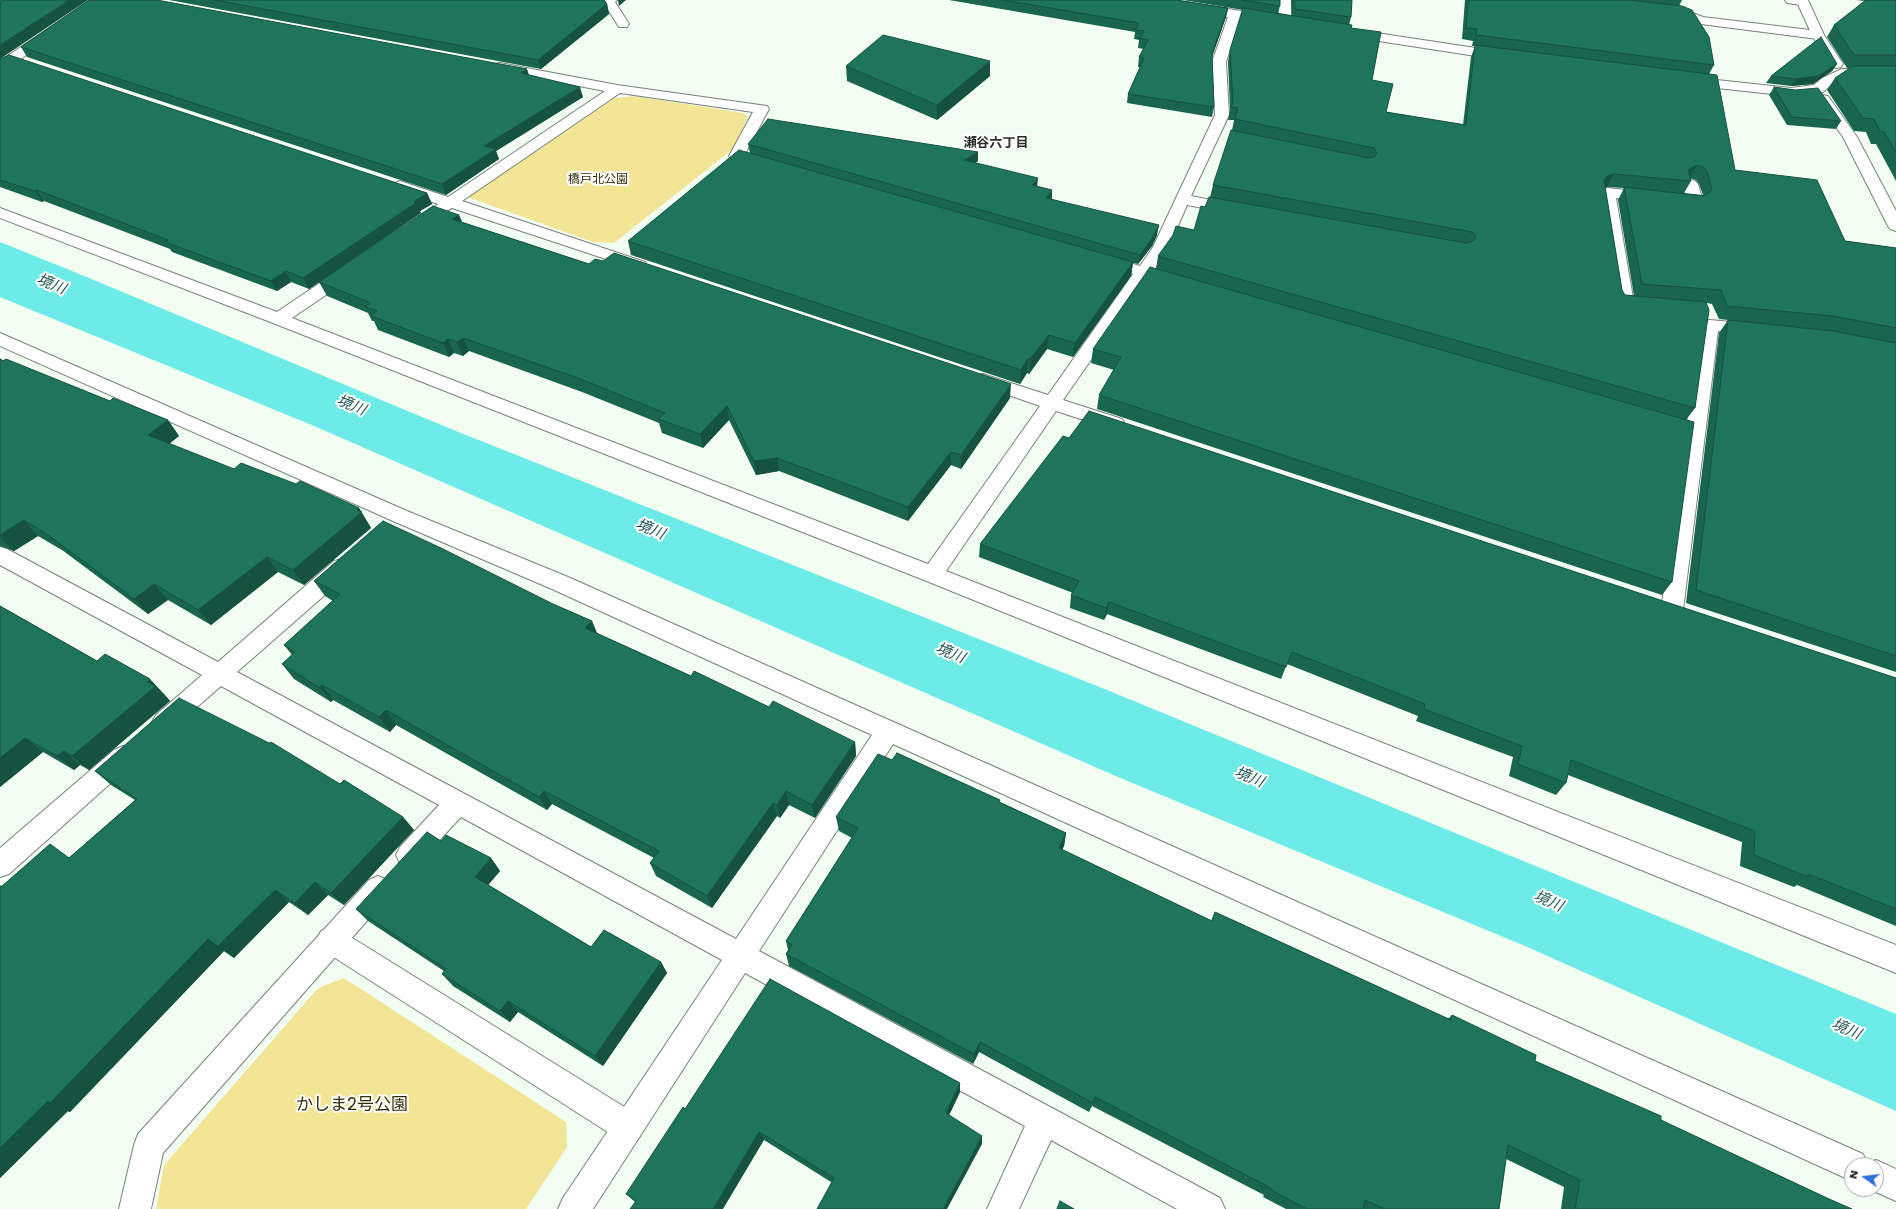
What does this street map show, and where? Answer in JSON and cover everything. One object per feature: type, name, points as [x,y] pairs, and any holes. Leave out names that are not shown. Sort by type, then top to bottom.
[{"type":"street","points":[[7,63],[99,0]]},
{"type":"street","points":[[611,0],[608,2],[623,24]]},
{"type":"street","points":[[1151,0],[1300,25]]},
{"type":"street","points":[[1285,0],[1285,22]]},
{"type":"street","points":[[1614,0],[1614,2],[1630,7],[1679,12],[1700,20],[1818,35]]},
{"type":"street","points":[[1798,0],[1842,73]]},
{"type":"street","points":[[932,574],[1161,247],[1182,199],[1221,136],[1222,115],[1219,62],[1235,14]]},
{"type":"street","points":[[1338,31],[1516,58]]},
{"type":"street","points":[[7,63],[36,65]]},
{"type":"street","points":[[483,64],[617,89],[762,109],[736,156],[724,166]]},
{"type":"street","points":[[1679,79],[1791,92],[1818,89],[1827,81],[1842,73],[1896,73]]},
{"type":"street","points":[[432,215],[617,89]]},
{"type":"street","points":[[1818,89],[1850,138],[1896,226]]},
{"type":"street","points":[[736,156],[770,166]]},
{"type":"street","points":[[382,180],[655,271]]},
{"type":"street","points":[[1662,306],[1625,303],[1607,192],[1695,202],[1690,184]]},
{"type":"street","points":[[1182,199],[1251,212]]},
{"type":"street","points":[[0,213],[279,319],[932,574],[1896,959]]},
{"type":"street","points":[[610,256],[626,244]]},
{"type":"street","points":[[1090,257],[1190,286]]},
{"type":"street","points":[[279,319],[361,263]]},
{"type":"street","points":[[1672,610],[1697,432],[1708,317],[1770,331]]},
{"type":"street","points":[[0,340],[400,516],[560,583],[1844,1161]]},
{"type":"street","points":[[970,376],[1128,428]]},
{"type":"street","points":[[1651,418],[1697,432]]},
{"type":"street","points":[[382,532],[400,516]]},
{"type":"street","points":[[0,865],[358,552]]},
{"type":"street","points":[[5,563],[459,802],[1209,1209]]},
{"type":"street","points":[[574,1209],[888,731]]},
{"type":"street","points":[[135,1209],[148,1145],[332,940],[459,802]]},
{"type":"street","points":[[332,940],[628,1127]]},
{"type":"street","points":[[1003,1209],[1044,1120]]},
{"type":"street","points":[[1884,1180],[1896,1185]]},
{"type":"green space","name":"橋戸北公園","points":[[634,96],[743,113],[748,117],[733,149],[614,243],[593,242],[467,197],[615,98]]},
{"type":"green space","name":"かしま2号公園","points":[[344,978],[566,1122],[567,1147],[526,1209],[156,1209],[164,1165],[318,988]]},
{"type":"water","name":"境川","points":[[0,242],[446,427],[1107,690],[1896,1014],[1896,1111],[1525,946],[1118,777],[314,426],[0,297]]},
{"type":"building","points":[[69,0],[0,45],[0,1]]},
{"type":"building","points":[[89,0],[157,0],[527,69],[521,73],[580,87],[484,146],[496,149],[442,184],[21,47]]},
{"type":"building","points":[[215,0],[604,0],[607,4],[538,60]]},
{"type":"building","points":[[1003,0],[1176,0],[1228,8],[1212,53],[1214,107],[1128,94],[1144,58],[1139,57],[1148,40],[1139,38],[1144,31],[1135,30],[1139,23]]},
{"type":"building","points":[[1242,0],[1280,0],[1280,6]]},
{"type":"building","points":[[1294,0],[1352,0],[1351,17],[1295,9]]},
{"type":"building","points":[[1468,0],[1629,0],[1682,6],[1692,10],[1709,37],[1714,65],[1476,35],[1477,29],[1466,28]]},
{"type":"building","points":[[1866,0],[1896,0],[1896,55],[1854,55],[1834,25]]},
{"type":"building","points":[[1243,8],[1352,25],[1351,28],[1381,32],[1372,80],[1393,84],[1386,112],[1466,125],[1475,45],[1717,75],[1735,170],[1817,180],[1845,241],[1896,248],[1896,328],[1833,316],[1727,306],[1721,290],[1642,284],[1624,187],[1703,196],[1709,193],[1712,189],[1707,171],[1703,167],[1697,165],[1688,170],[1691,181],[1614,174],[1607,176],[1604,180],[1622,290],[1625,295],[1706,302],[1709,310],[1695,408],[1158,256],[1173,235],[1176,226],[1194,230],[1201,206],[1205,207],[1209,197],[1466,243],[1473,241],[1476,238],[1474,233],[1467,231],[1213,185],[1231,130],[1369,158],[1374,157],[1377,153],[1374,148],[1235,119],[1238,108],[1231,107],[1233,102],[1230,50]]},
{"type":"building","points":[[883,35],[990,61],[937,105],[846,66]]},
{"type":"building","points":[[1821,37],[1837,64],[1818,76],[1796,79],[1771,76]]},
{"type":"building","points":[[9,55],[427,193],[414,202],[416,203],[303,278],[286,271],[271,281],[165,242],[168,240],[37,190],[35,191],[0,180],[0,59]]},
{"type":"building","points":[[1853,66],[1896,66],[1896,152],[1884,132],[1880,131],[1874,119],[1863,118],[1835,78]]},
{"type":"building","points":[[1774,87],[1795,90],[1818,88],[1841,121],[1792,117]]},
{"type":"building","points":[[768,119],[978,152],[964,160],[1038,178],[1032,185],[1052,190],[1046,198],[1159,225],[1153,237],[1140,255],[748,144]]},
{"type":"building","points":[[739,150],[1133,262],[1075,343],[1049,335],[1030,359],[1028,359],[1021,370],[628,241]]},
{"type":"building","points":[[433,206],[459,215],[452,219],[589,264],[595,259],[603,261],[614,253],[1011,384],[961,455],[951,452],[908,507],[777,458],[754,461],[727,406],[700,434],[658,419],[665,413],[578,378],[463,338],[457,342],[448,339],[443,343],[371,316],[377,311],[365,307],[371,303],[319,282]]},
{"type":"building","points":[[1150,267],[1694,422],[1672,582],[1099,395],[1121,357],[1093,349]]},
{"type":"building","points":[[1728,320],[1833,331],[1896,343],[1896,656],[1696,590]]},
{"type":"building","points":[[0,359],[3,361],[6,359],[110,401],[113,398],[168,420],[148,435],[234,469],[241,463],[296,484],[300,481],[359,508],[357,510],[362,512],[293,570],[267,557],[198,610],[154,584],[134,599],[48,535],[24,520],[0,535]]},
{"type":"building","points":[[1089,411],[1896,678],[1896,909],[1808,874],[1808,877],[1754,855],[1755,831],[1571,760],[1566,783],[1518,764],[1522,746],[1424,709],[1425,704],[1292,652],[1286,667],[1109,602],[1106,608],[1071,595],[1079,581],[980,544],[1063,436],[1069,438]]},
{"type":"building","points":[[383,521],[553,604],[592,621],[585,628],[691,676],[694,671],[769,707],[773,701],[855,742],[812,805],[786,791],[777,805],[773,803],[707,896],[650,863],[659,851],[544,791],[539,797],[386,710],[379,717],[322,685],[320,688],[282,664],[295,652],[284,645],[340,594],[314,581]]},
{"type":"building","points":[[0,606],[97,661],[105,654],[150,679],[147,682],[156,686],[72,756],[64,751],[57,756],[25,738],[0,758]]},
{"type":"building","points":[[179,698],[269,743],[271,742],[340,784],[344,780],[403,817],[331,893],[315,882],[295,903],[275,890],[218,946],[208,939],[50,1103],[48,1101],[0,1148],[0,886],[1,887],[50,844],[69,858],[137,799],[95,771]]},
{"type":"building","points":[[897,753],[1000,800],[999,802],[1066,833],[1059,848],[1212,921],[1215,912],[1451,1020],[1452,1015],[1536,1055],[1535,1061],[1661,1116],[1661,1120],[1852,1209],[1575,1209],[1580,1180],[1508,1145],[1499,1209],[1385,1209],[1365,1200],[1363,1209],[1307,1209],[1271,1190],[1271,1188],[1095,1097],[1093,1103],[980,1042],[974,1054],[786,954],[792,945],[786,941],[858,828],[836,817],[878,754],[892,760]]},
{"type":"building","points":[[427,832],[441,841],[446,835],[491,858],[475,877],[591,947],[604,930],[661,962],[595,1056],[508,1001],[500,1011],[442,974],[446,969],[356,909]]},
{"type":"building","points":[[770,979],[960,1083],[946,1113],[982,1136],[943,1209],[817,1209],[834,1178],[759,1132],[713,1209],[630,1209],[636,1201],[626,1194],[683,1107],[685,1109]]},
{"type":"building","points":[[1060,1201],[1074,1209],[1057,1209]]},
{"type":"district","name":"瀬谷六丁目","points":[[996,144]]}]
